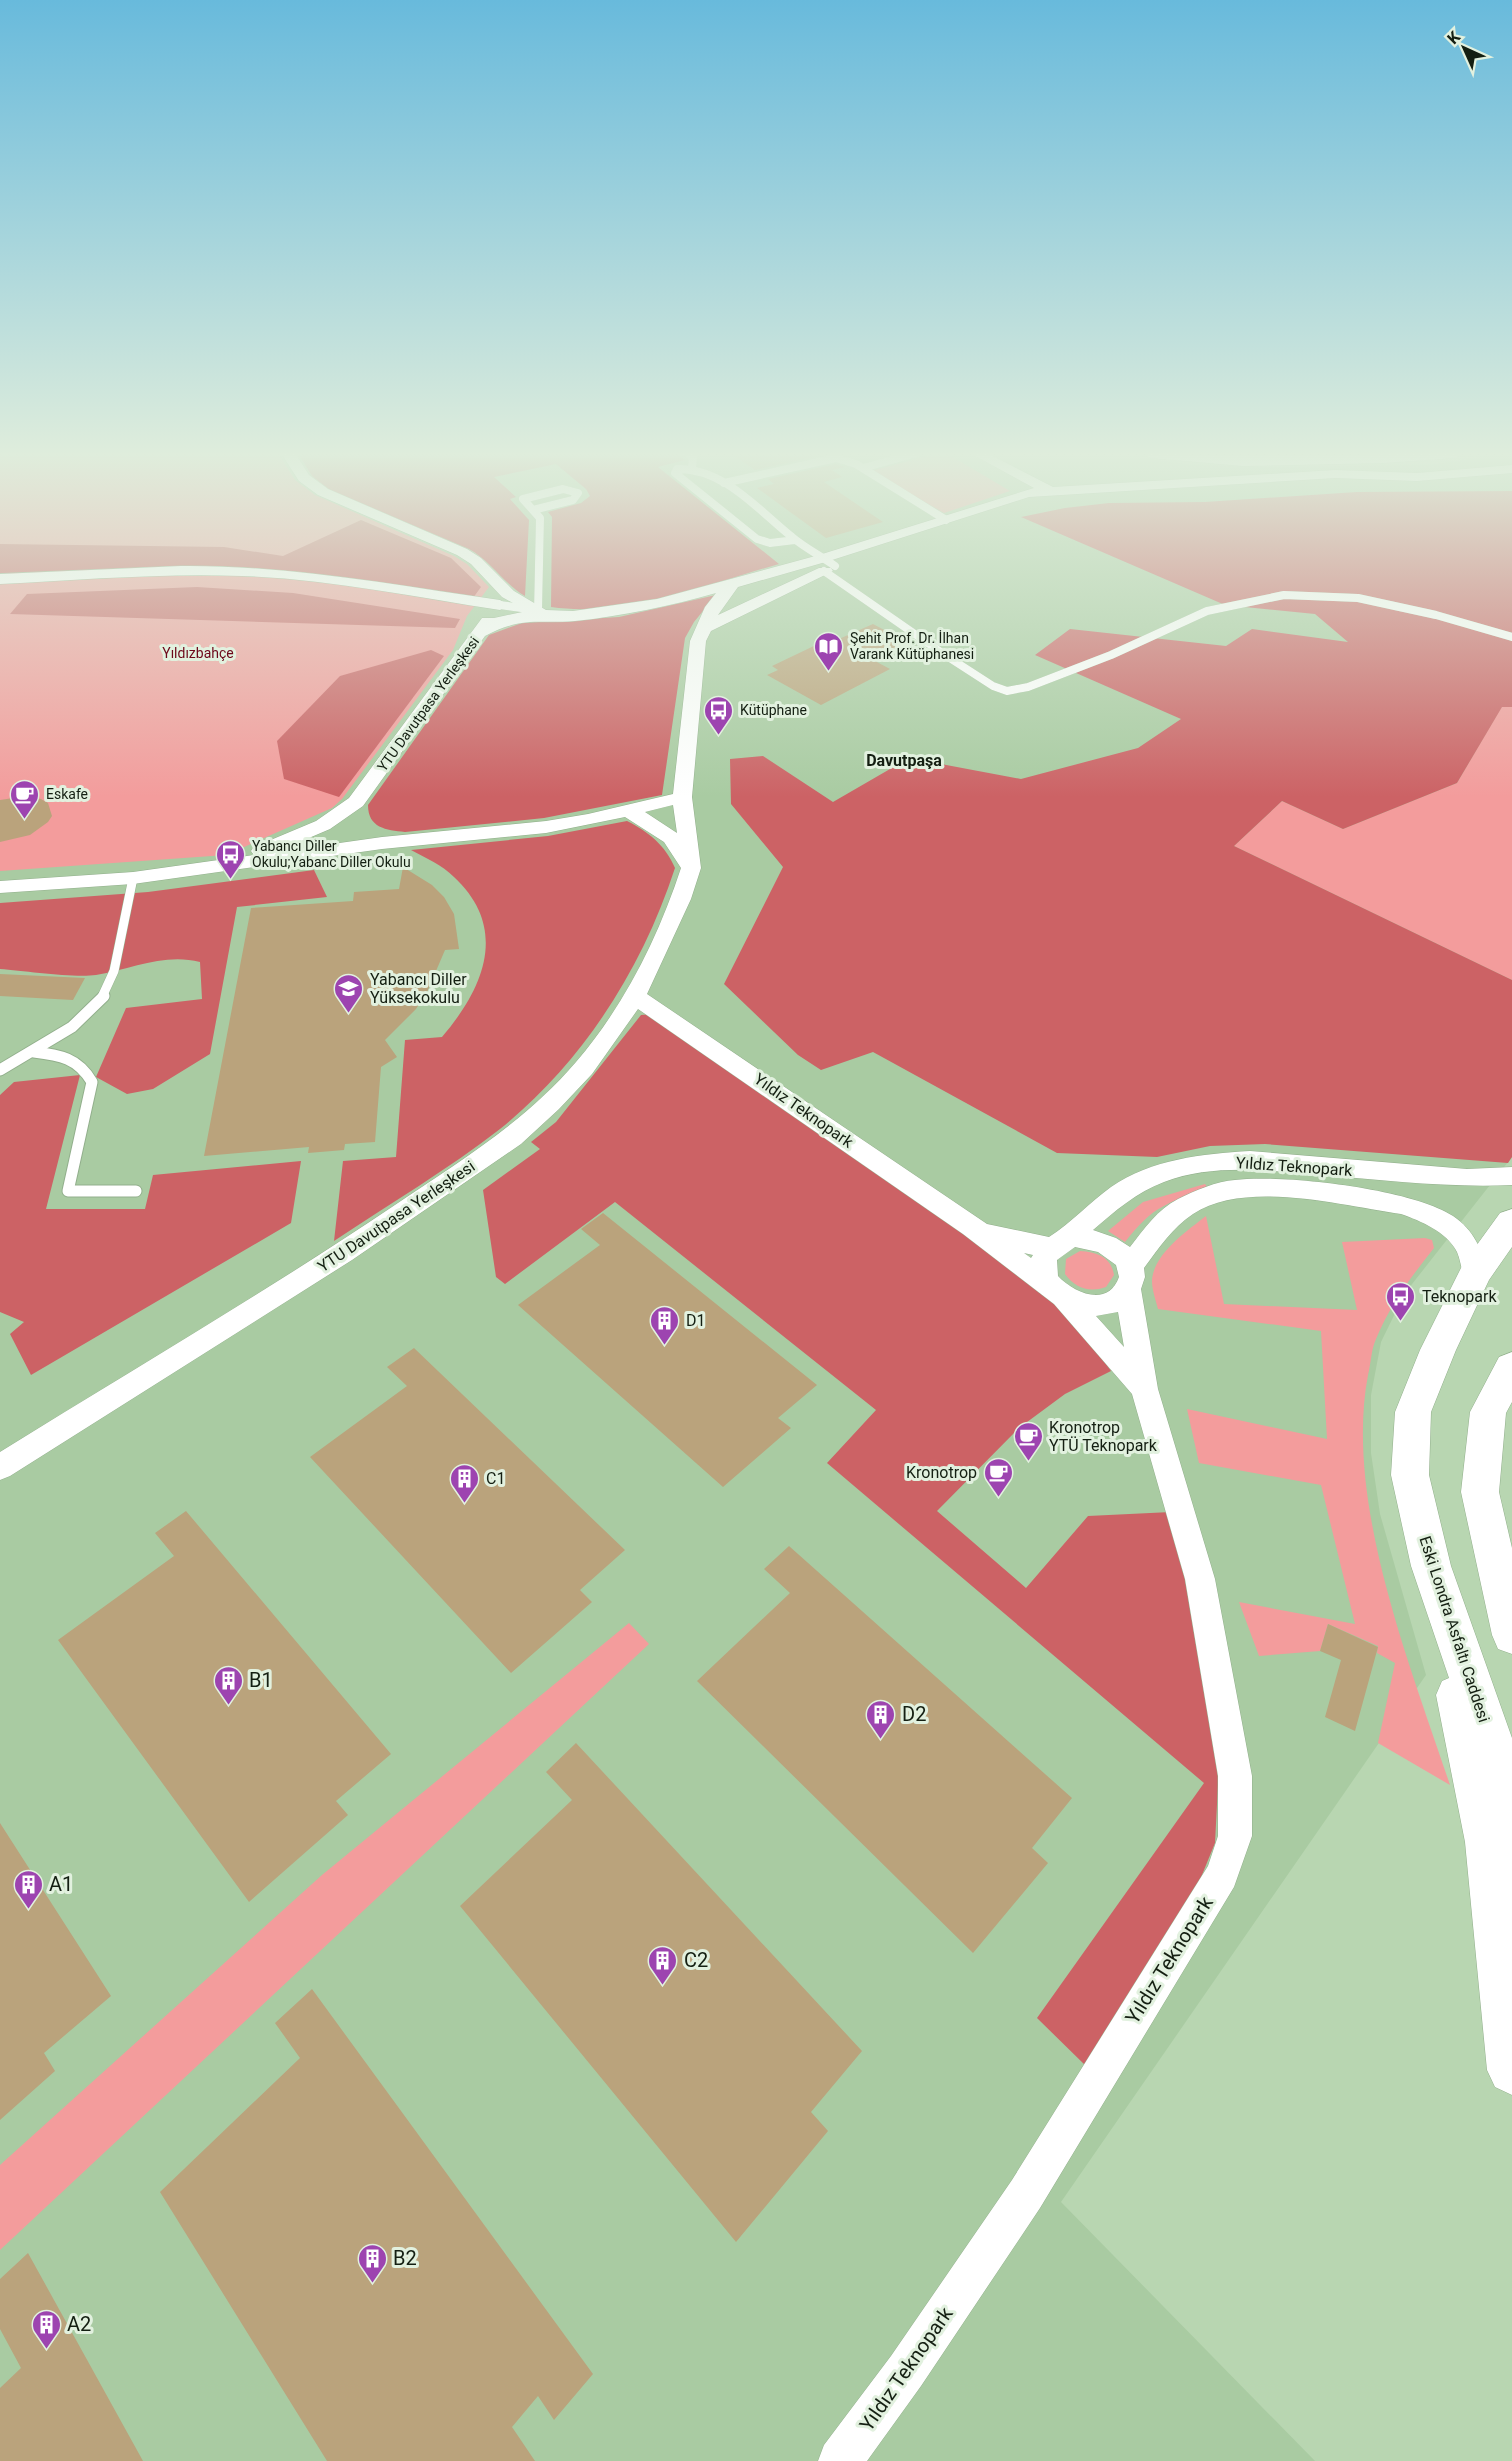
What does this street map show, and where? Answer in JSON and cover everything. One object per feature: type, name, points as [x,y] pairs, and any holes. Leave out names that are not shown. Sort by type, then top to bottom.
[{"type":"main road","name":"Eski Londra Asfaltı Caddesi","points":[[1512,1222],[1475,1273],[1438,1350],[1413,1412],[1410,1475],[1431,1566],[1502,1771],[1512,1842]]},
{"type":"main road","points":[[1512,1367],[1488,1412],[1480,1492],[1505,1587],[1512,1635]]},
{"type":"main road","points":[[1431,1566],[1487,1842],[1512,2070]]},
{"type":"street","points":[[480,568],[500,604]]},
{"type":"street","points":[[479,633],[503,620],[534,615],[573,616],[658,604],[733,583],[813,568]]},
{"type":"street","points":[[703,628],[822,568]]},
{"type":"street","points":[[0,579],[168,572],[243,572],[313,578],[538,610]]},
{"type":"street","points":[[0,588],[237,580],[500,604]]},
{"type":"street","name":"YTU Davutpasa Yerleşkesi","points":[[0,1467],[343,1254],[512,1138],[551,1103],[584,1068],[635,996],[668,932],[691,868],[682,796],[698,641],[713,607],[733,583]]},
{"type":"street","name":"YTU Davutpasa Yerleşkesi","points":[[230,864],[324,825],[345,813],[356,802],[500,604]]},
{"type":"street","name":"YTU Davutpasa Yerleşkesi","points":[[0,887],[133,878],[405,841],[546,827],[629,811],[682,796]]},
{"type":"street","name":"YTU Davutpasa Yerleşkesi","points":[[356,802],[354,817],[360,826],[379,837],[405,841]]},
{"type":"street","points":[[629,811],[651,821],[670,835],[683,850],[691,868]]},
{"type":"street","name":"Yıldız Teknopark","points":[[635,996],[972,1227],[1059,1294],[1144,1389]]},
{"type":"street","name":"Yıldız Teknopark","points":[[972,1227],[1011,1240],[1057,1243],[1129,1188],[1173,1169],[1218,1162],[1250,1160],[1467,1178],[1512,1176]]},
{"type":"street","name":"Yıldız Teknopark","points":[[840,2461],[906,2371],[1026,2194],[1222,1875],[1235,1836],[1235,1776],[1200,1580],[1144,1389],[1129,1278],[1159,1228],[1186,1206],[1232,1189],[1275,1187],[1402,1204],[1425,1213],[1446,1224],[1468,1247],[1475,1273]]},
{"type":"street","points":[[1089,1237],[1102,1241],[1124,1256],[1129,1278],[1120,1298],[1094,1306],[1059,1294],[1045,1279],[1042,1267],[1045,1256],[1057,1243],[1089,1237]]},
{"type":"lane","points":[[539,568],[538,610],[573,616]]},
{"type":"lane","points":[[832,568],[945,655],[993,686],[1007,691],[1028,687],[1111,655],[1207,611],[1284,595],[1358,598],[1436,615],[1512,637]]},
{"type":"lane","points":[[0,1070],[34,1052],[80,1022],[108,990],[133,878]]},
{"type":"lane","points":[[34,1052],[70,1057],[85,1068],[92,1082],[68,1191],[136,1191]]},
{"type":"shaded area","points":[[0,568],[1512,568],[1512,1157],[1405,1293],[1381,1342],[1371,1395],[1371,1453],[1380,1514],[1426,1675],[1061,2202],[1315,2461],[0,2461]]},
{"type":"shaded area","points":[[0,568],[461,568],[481,587],[473,598],[301,572],[249,568],[0,576]]},
{"type":"shaded area","points":[[492,568],[526,568],[525,596]]},
{"type":"shaded area","points":[[551,568],[766,568],[638,604],[580,609],[551,607]]},
{"type":"shaded area","points":[[1139,568],[1512,568],[1512,707],[1502,707],[1457,783],[1343,829],[1282,801],[1234,846],[1512,980],[1512,1157],[1508,1163],[1265,1144],[1210,1146],[1157,1157],[1057,1153],[873,1052],[821,1070],[798,1055],[724,984],[783,867],[731,804],[730,759],[763,756],[833,802],[909,758],[1021,779],[1138,748],[1181,719],[1035,655],[1070,629],[1226,646],[1252,629],[1348,642],[1315,614],[1225,605]]},
{"type":"shaded area","points":[[197,587],[293,593],[460,619],[455,628],[10,614],[27,594]]},
{"type":"shaded area","points":[[716,595],[694,622],[685,638],[662,795],[544,818],[405,832],[385,829],[371,819],[368,805],[489,635],[522,623],[619,617]]},
{"type":"shaded area","points":[[431,650],[444,656],[339,797],[284,779],[277,741],[340,676]]},
{"type":"shaded area","points":[[627,821],[656,840],[675,868],[645,942],[627,977],[583,1044],[530,1103],[500,1129],[440,1172],[334,1241],[343,1161],[396,1157],[405,1040],[442,1037],[469,999],[479,979],[484,959],[486,938],[482,917],[471,897],[449,873],[411,850],[548,836]]},
{"type":"shaded area","points":[[314,870],[327,897],[237,907],[210,1054],[153,1089],[127,1094],[96,1077],[126,1008],[202,999],[200,962],[174,959],[87,976],[0,969],[0,903],[148,892]]},
{"type":"shaded area","points":[[654,1014],[1064,1305],[1111,1371],[1065,1394],[1019,1428],[937,1511],[1026,1588],[1088,1516],[1171,1512],[1203,1641],[1220,1747],[1215,1843],[1191,1902],[1088,2068],[1037,2018],[1204,1783],[827,1463],[876,1410],[615,1202],[505,1284],[496,1277],[483,1190],[540,1149],[531,1142],[556,1122],[641,1015]]},
{"type":"shaded area","points":[[80,1075],[46,1209],[145,1209],[153,1175],[301,1161],[291,1223],[31,1375],[10,1334],[24,1322],[0,1312],[0,1095],[14,1082]]},
{"type":"green space","name":"Yıldızbahçe","points":[[0,568],[471,568],[489,587],[467,616],[453,650],[342,799],[332,808],[226,855],[0,871]]},
{"type":"green space","points":[[1502,706],[1512,707],[1512,980],[1234,846],[1282,801],[1343,829],[1457,783]]},
{"type":"green space","points":[[1205,1184],[1208,1188],[1171,1202],[1153,1213],[1125,1242],[1108,1231],[1143,1202]]},
{"type":"green space","points":[[1206,1216],[1224,1304],[1357,1310],[1342,1242],[1425,1238],[1432,1240],[1434,1248],[1394,1303],[1374,1343],[1363,1424],[1365,1475],[1373,1528],[1385,1582],[1400,1636],[1450,1785],[1378,1743],[1395,1663],[1377,1653],[1378,1646],[1328,1624],[1320,1651],[1259,1656],[1239,1602],[1355,1624],[1321,1485],[1199,1463],[1187,1409],[1327,1439],[1321,1331],[1158,1309],[1152,1281],[1158,1262],[1172,1244]]},
{"type":"green space","points":[[1080,1251],[1097,1254],[1110,1264],[1114,1275],[1106,1287],[1083,1288],[1073,1283],[1065,1274],[1066,1259]]},
{"type":"green space","points":[[629,1623],[649,1644],[0,2250],[0,2165],[322,1875]]},
{"type":"building","name":"Şehit Prof. Dr. İlhan Varank Kütüphanesi","points":[[873,624],[911,644],[875,661],[890,669],[821,705],[767,675],[778,670],[772,666],[818,644],[823,646]]},
{"type":"building","name":"Eskafe","points":[[20,797],[41,799],[48,803],[52,816],[48,822],[30,835],[0,842],[0,800]]},
{"type":"building","points":[[403,867],[432,885],[444,897],[454,914],[459,949],[445,950],[427,992],[416,1009],[385,1040],[397,1057],[381,1067],[375,1142],[345,1144],[344,1150],[308,1153],[309,1147],[204,1156],[251,908],[353,901],[354,892],[399,889]]},
{"type":"building","points":[[0,974],[85,978],[73,1000],[0,996]]},
{"type":"building","name":"D1","points":[[603,1213],[817,1385],[778,1418],[791,1428],[723,1487],[518,1305],[600,1245],[581,1229]]},
{"type":"building","name":"C1","points":[[414,1348],[625,1550],[580,1590],[592,1602],[511,1673],[310,1457],[407,1386],[387,1367]]},
{"type":"building","name":"B1","points":[[186,1511],[391,1754],[336,1801],[348,1815],[249,1902],[58,1640],[174,1556],[155,1533]]},
{"type":"building","name":"D2","points":[[789,1546],[1072,1798],[1032,1848],[1048,1863],[973,1953],[697,1681],[790,1593],[764,1569]]},
{"type":"building","points":[[1328,1624],[1378,1647],[1355,1731],[1325,1717],[1341,1660],[1320,1651]]},
{"type":"building","name":"C2","points":[[576,1743],[862,2051],[811,2112],[828,2131],[736,2242],[460,1906],[572,1800],[546,1772]]},
{"type":"building","name":"A1","points":[[0,1823],[111,1996],[44,2053],[55,2071],[0,2120]]},
{"type":"building","name":"B2","points":[[312,1989],[593,2374],[554,2420],[538,2396],[512,2427],[535,2461],[327,2461],[160,2192],[300,2058],[275,2023]]},
{"type":"building","name":"A2","points":[[28,2253],[143,2461],[0,2461],[0,2388],[21,2368],[0,2329],[0,2279]]},
{"type":"place","name":"Şehit Prof. Dr. İlhan Varank Kütüphanesi","points":[[829,672]]},
{"type":"place","name":"Kütüphane","points":[[719,736]]},
{"type":"place","name":"Eskafe","points":[[25,820]]},
{"type":"place","name":"Yabancı Diller Okulu;Yabanc Diller Okulu","points":[[231,880]]},
{"type":"place","name":"Yabancı Diller Yüksekokulu","points":[[349,1014]]},
{"type":"place","name":"Teknopark","points":[[1401,1322]]},
{"type":"place","name":"D1","points":[[665,1346]]},
{"type":"place","name":"Kronotrop YTÜ Teknopark","points":[[1028,1462]]},
{"type":"place","name":"Kronotrop","points":[[998,1498]]},
{"type":"place","name":"C1","points":[[465,1504]]},
{"type":"place","name":"B1","points":[[228,1706]]},
{"type":"place","name":"D2","points":[[881,1740]]},
{"type":"place","name":"A1","points":[[28,1910]]},
{"type":"place","name":"C2","points":[[663,1986]]},
{"type":"place","name":"B2","points":[[372,2284]]},
{"type":"place","name":"A2","points":[[46,2350]]},
{"type":"district","name":"Davutpaşa","points":[[904,760]]}]
